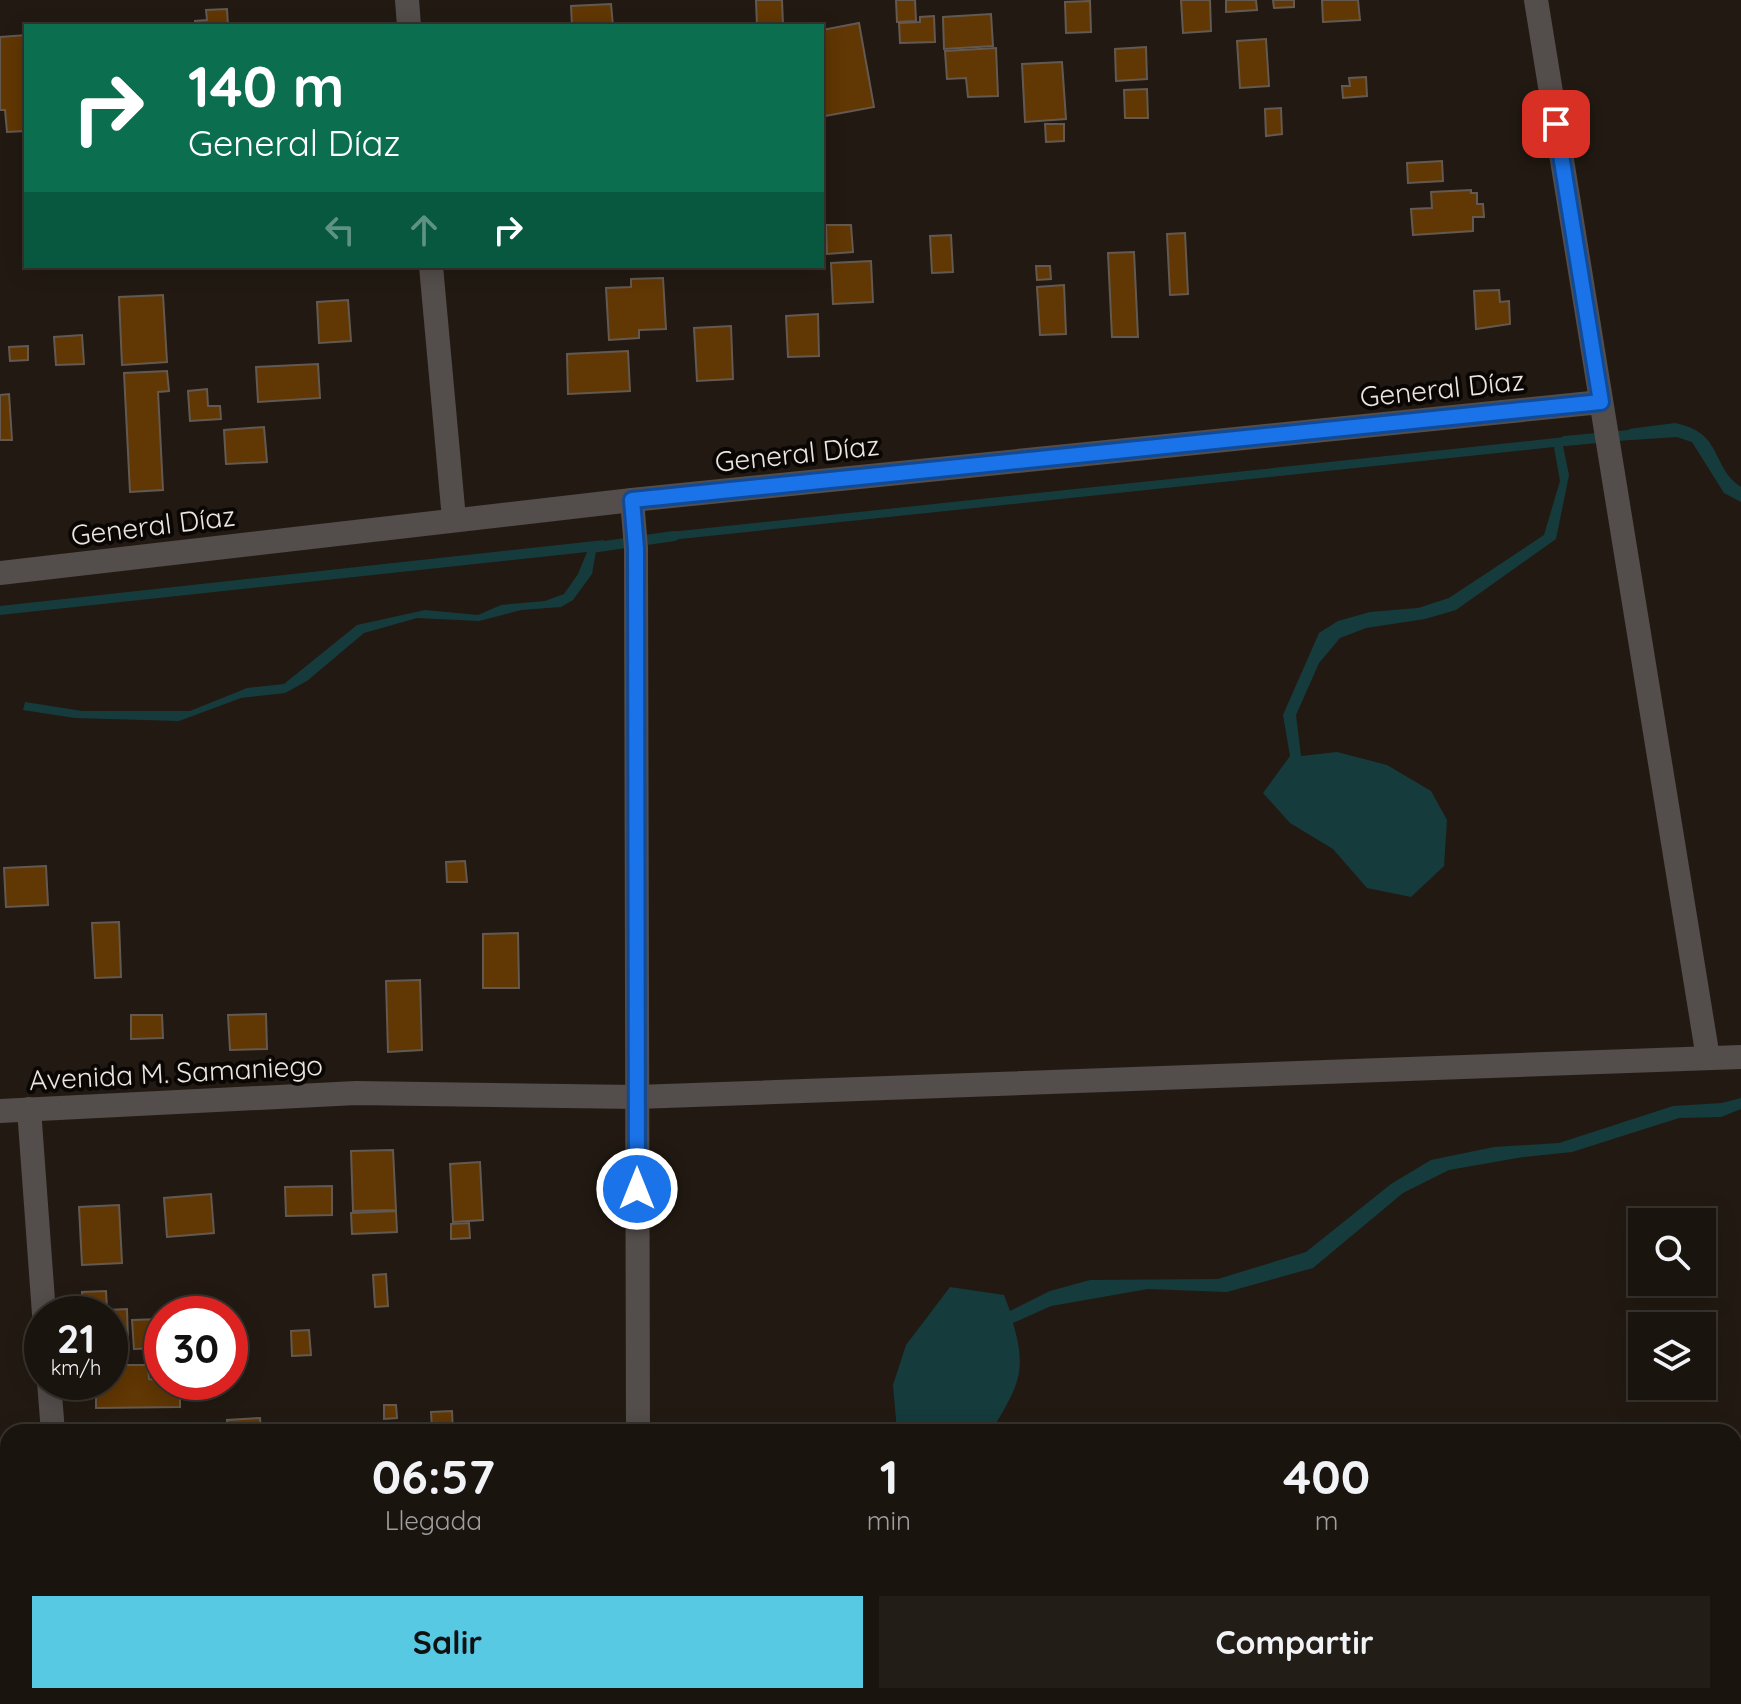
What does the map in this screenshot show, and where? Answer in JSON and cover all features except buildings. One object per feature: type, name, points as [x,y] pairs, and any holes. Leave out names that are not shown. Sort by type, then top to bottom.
[{"type":"street","points":[[407,0],[409,24]]},
{"type":"street","points":[[1536,0],[1708,1058]]},
{"type":"street","points":[[431,268],[454,519]]},
{"type":"street","name":"General Díaz","points":[[0,573],[454,519],[1601,402]]},
{"type":"street","points":[[632,500],[635,540],[638,1424]]},
{"type":"street","name":"Avenida M. Samaniego","points":[[0,1111],[356,1093],[637,1097],[1741,1057]]},
{"type":"street","points":[[29,1109],[43,1296]]},
{"type":"street","points":[[50,1400],[52,1424]]},
{"type":"water","points":[[1675,423],[1702,434],[1709,442],[1724,470],[1741,487],[1741,502],[1724,493],[1692,442],[1677,437],[1631,440],[1629,429]]},
{"type":"water","points":[[1575,436],[1576,444],[1563,446],[1569,475],[1556,539],[1456,610],[1425,619],[1366,628],[1340,638],[1319,663],[1296,715],[1301,756],[1337,752],[1387,765],[1431,791],[1447,820],[1444,866],[1411,897],[1367,888],[1333,849],[1290,823],[1263,793],[1290,756],[1283,715],[1319,633],[1338,621],[1370,612],[1418,608],[1449,598],[1544,535],[1560,481],[1554,447],[661,541],[661,533]]},
{"type":"water","points":[[604,540],[604,550],[596,551],[592,574],[573,600],[561,607],[521,610],[479,621],[417,618],[364,633],[307,681],[285,693],[241,698],[179,721],[75,718],[23,710],[25,702],[82,711],[190,711],[247,688],[284,684],[357,625],[425,610],[478,615],[501,605],[545,601],[564,594],[578,574],[587,552],[0,615],[0,606]]},
{"type":"water","points":[[1741,1098],[1741,1109],[1721,1117],[1679,1118],[1572,1152],[1449,1170],[1403,1193],[1313,1268],[1227,1292],[1148,1289],[1051,1306],[1013,1323],[1020,1355],[1017,1380],[996,1424],[896,1424],[893,1385],[906,1345],[950,1287],[1004,1295],[1010,1311],[1050,1291],[1090,1280],[1218,1279],[1306,1252],[1391,1184],[1431,1160],[1494,1147],[1559,1143],[1673,1106],[1722,1103]]},
{"type":"waterway","points":[[1565,441],[1640,434]]},
{"type":"waterway","points":[[591,548],[674,536]]},
{"type":"route","points":[[637,1189],[636,548],[632,500],[1601,402],[1556,124]]}]
